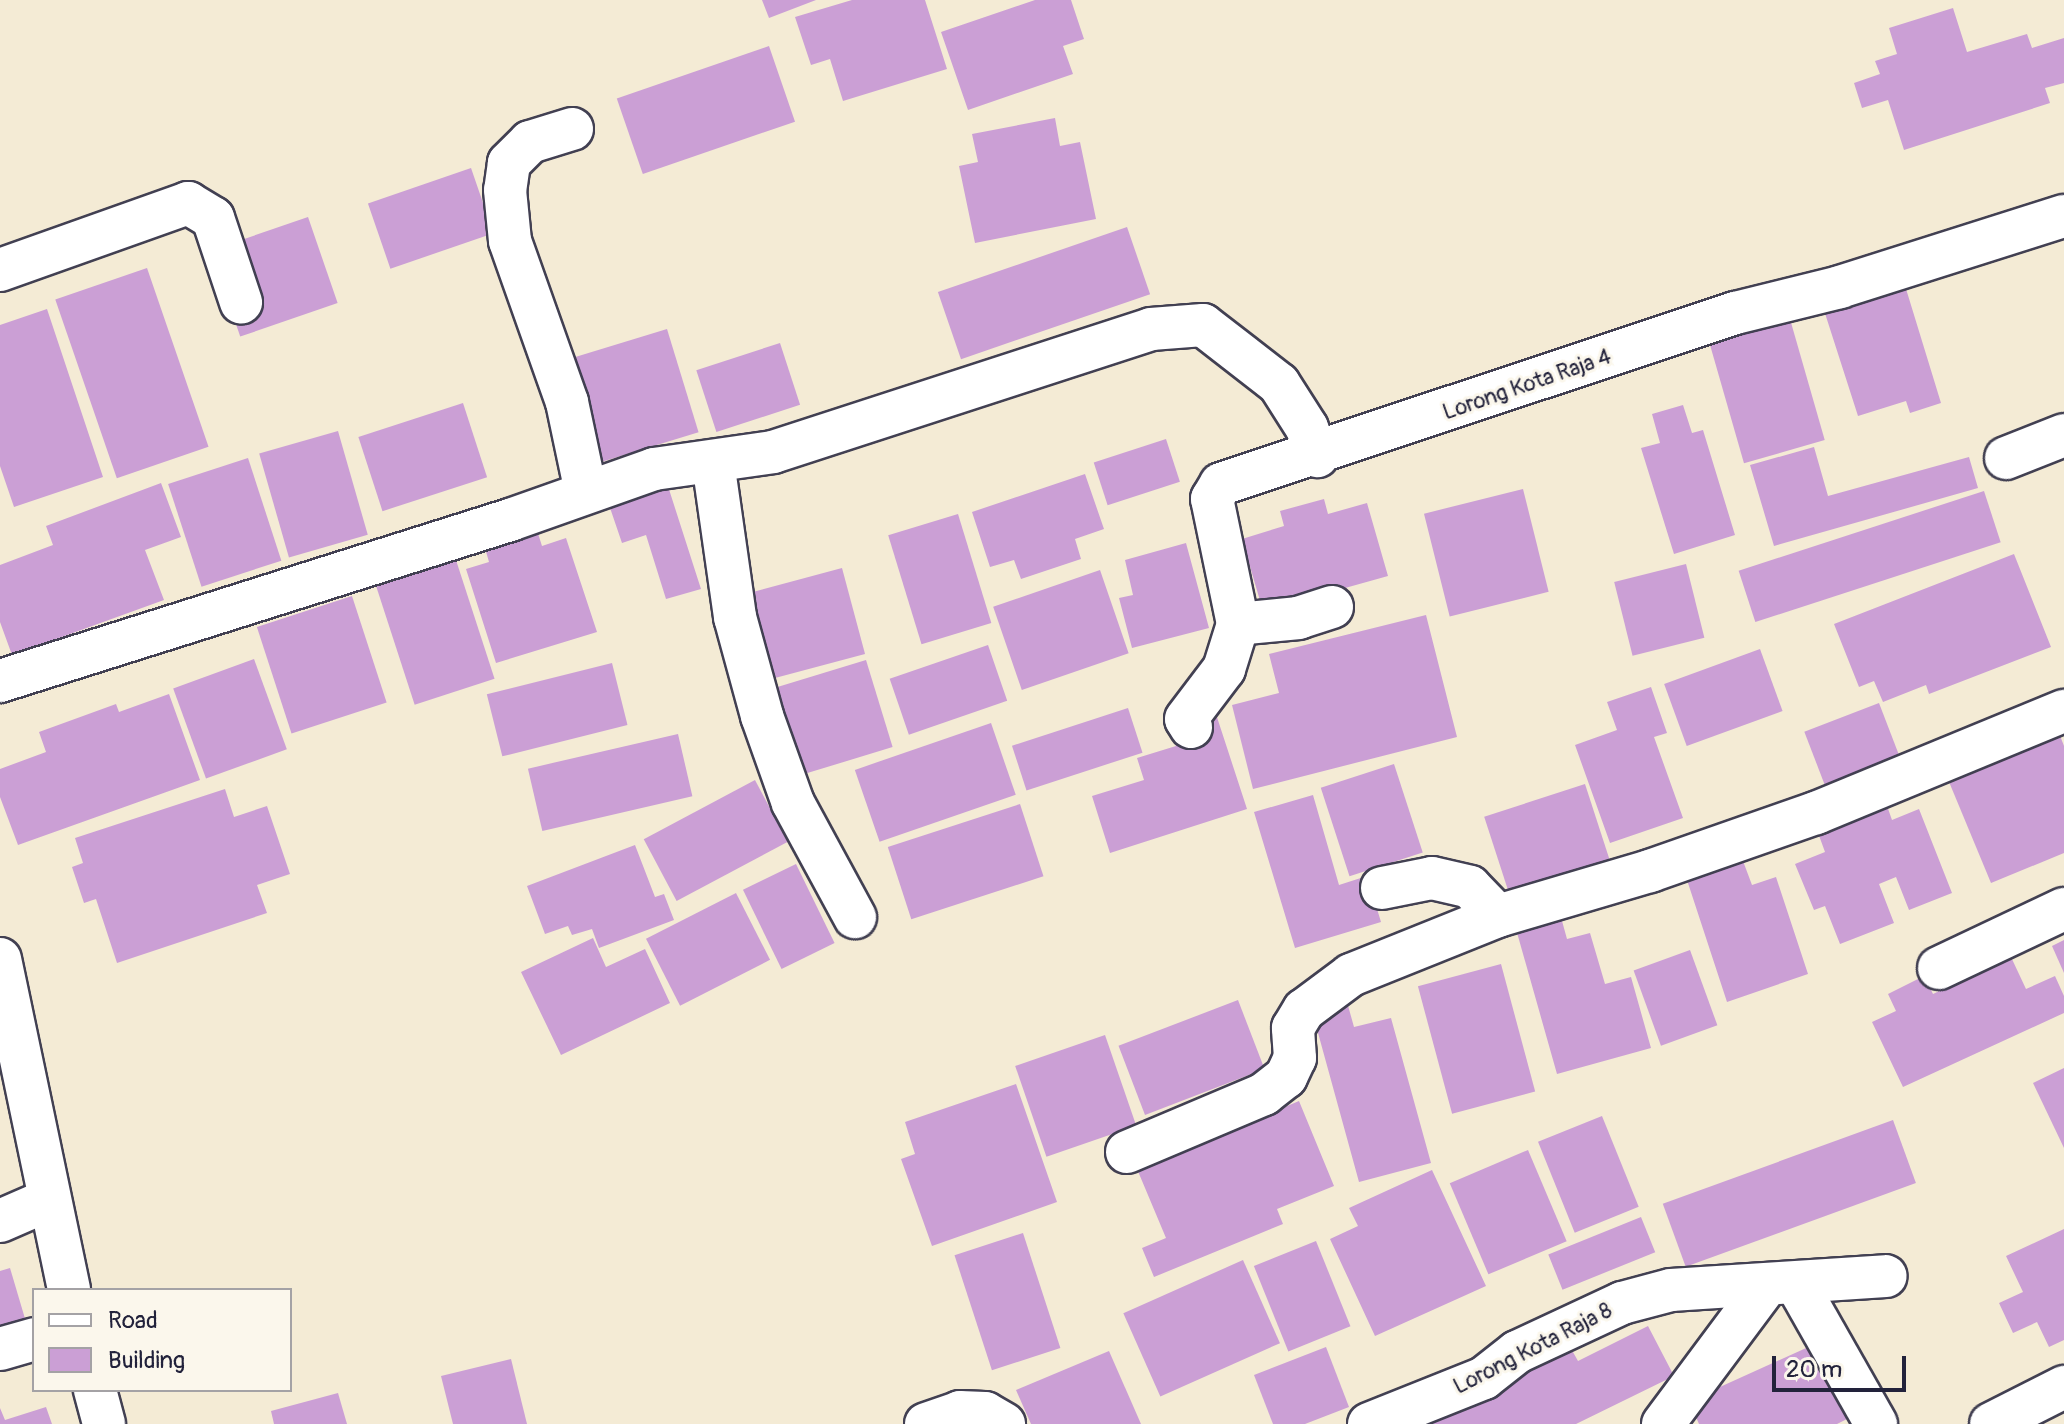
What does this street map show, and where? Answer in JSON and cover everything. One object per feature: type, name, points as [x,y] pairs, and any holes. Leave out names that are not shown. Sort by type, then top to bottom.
[{"type":"street","points":[[572,129],[530,142],[509,163],[505,190],[510,241],[567,402],[586,492]]},
{"type":"street","points":[[0,270],[188,203],[213,218],[241,302]]},
{"type":"street","name":"Lorong Kota Raja 4","points":[[1238,624],[1212,499],[1221,484],[1317,456],[1735,313],[1840,287],[2064,216]]},
{"type":"street","points":[[0,681],[654,469],[773,452],[918,408],[1151,329],[1203,325],[1279,384],[1307,428],[1317,456]]},
{"type":"street","points":[[2006,458],[2064,435]]},
{"type":"street","points":[[713,462],[735,617],[762,716],[793,803],[855,917]]},
{"type":"street","points":[[1191,727],[1186,719],[1224,669],[1238,624],[1299,618],[1332,607]]},
{"type":"street","points":[[1127,1152],[1264,1094],[1286,1077],[1295,1058],[1293,1028],[1304,1010],[1351,975],[1498,916],[1650,871],[1816,813],[2064,711]]},
{"type":"street","points":[[1382,888],[1432,878],[1470,887],[1498,916]]},
{"type":"street","points":[[1939,968],[2064,909]]},
{"type":"street","points":[[0,959],[69,1288]]},
{"type":"street","points":[[0,1221],[48,1200]]},
{"type":"street","name":"Lorong Kota Raja 8","points":[[1369,1424],[1484,1378],[1517,1352],[1622,1303],[1671,1290],[1886,1276]]},
{"type":"street","points":[[1663,1424],[1781,1284],[1876,1424]]},
{"type":"street","points":[[0,1349],[32,1340]]},
{"type":"street","points":[[1993,1422],[2064,1387]]},
{"type":"street","points":[[96,1392],[104,1424]]},
{"type":"street","points":[[926,1424],[960,1412],[985,1413],[1004,1424]]},
{"type":"building","points":[[762,0],[816,0],[769,18]]},
{"type":"building","points":[[852,0],[925,0],[947,69],[843,101],[830,59],[811,65],[795,17]]},
{"type":"building","points":[[1035,0],[1071,0],[1084,39],[1063,46],[1073,74],[968,110],[941,32]]},
{"type":"building","points":[[1953,8],[1967,52],[2027,34],[2032,48],[2064,38],[2064,83],[2045,88],[2050,103],[1904,150],[1888,100],[1862,108],[1854,83],[1880,74],[1875,61],[1897,54],[1889,28]]},
{"type":"building","points":[[769,46],[795,122],[643,174],[617,98]]},
{"type":"building","points":[[1055,118],[1060,146],[1080,142],[1096,219],[975,243],[959,166],[978,162],[972,134]]},
{"type":"building","points":[[471,168],[493,233],[390,269],[368,203]]},
{"type":"building","points":[[308,217],[338,303],[240,337],[211,251]]},
{"type":"building","points":[[1127,227],[1150,294],[961,359],[938,292]]},
{"type":"building","points":[[147,268],[209,447],[117,478],[55,300]]},
{"type":"building","points":[[1903,279],[1941,403],[1910,413],[1906,401],[1858,416],[1822,304]]},
{"type":"building","points":[[47,309],[103,477],[14,507],[0,466],[0,325]]},
{"type":"building","points":[[1790,319],[1825,440],[1744,463],[1709,342]]},
{"type":"building","points":[[667,329],[699,432],[591,465],[559,362]]},
{"type":"building","points":[[780,343],[800,405],[716,432],[696,370]]},
{"type":"building","points":[[463,403],[487,477],[382,511],[358,437]]},
{"type":"building","points":[[1683,405],[1692,433],[1703,430],[1735,535],[1674,554],[1641,448],[1660,443],[1652,414]]},
{"type":"building","points":[[338,431],[368,535],[289,557],[259,454]]},
{"type":"building","points":[[1166,439],[1180,482],[1108,505],[1094,462]]},
{"type":"building","points":[[1814,447],[1828,496],[1969,457],[1978,488],[1774,546],[1750,465]]},
{"type":"building","points":[[248,458],[281,561],[201,587],[168,484]]},
{"type":"building","points":[[1085,474],[1104,529],[1075,539],[1081,559],[1021,579],[1014,560],[990,567],[972,512]]},
{"type":"building","points":[[666,480],[701,589],[666,599],[646,535],[622,543],[607,499]]},
{"type":"building","points":[[161,483],[181,537],[145,550],[164,600],[12,655],[0,622],[0,565],[53,545],[46,526]]},
{"type":"building","points":[[1523,489],[1549,592],[1450,617],[1424,514]]},
{"type":"building","points":[[1984,491],[2001,542],[1755,622],[1739,571]]},
{"type":"building","points":[[1324,499],[1328,514],[1367,503],[1388,576],[1263,611],[1242,539],[1284,526],[1280,511]]},
{"type":"building","points":[[958,514],[991,623],[922,644],[888,535]]},
{"type":"building","points":[[535,524],[542,546],[566,538],[597,632],[496,663],[466,569],[489,562],[483,541]]},
{"type":"building","points":[[1186,543],[1209,628],[1132,648],[1119,598],[1133,595],[1125,560]]},
{"type":"building","points":[[2014,554],[2051,647],[1929,694],[1926,685],[1883,702],[1874,681],[1859,687],[1834,624]]},
{"type":"building","points":[[455,557],[495,679],[415,705],[375,583]]},
{"type":"building","points":[[1686,564],[1704,638],[1633,656],[1614,582]]},
{"type":"building","points":[[842,568],[865,654],[768,680],[745,594]]},
{"type":"building","points":[[1100,570],[1129,653],[1022,690],[993,607]]},
{"type":"building","points":[[352,596],[387,703],[292,733],[257,627]]},
{"type":"building","points":[[1426,615],[1457,737],[1253,789],[1232,705],[1279,693],[1269,654]]},
{"type":"building","points":[[988,645],[1007,701],[909,735],[890,679]]},
{"type":"building","points":[[1760,649],[1783,711],[1687,746],[1664,684]]},
{"type":"building","points":[[254,659],[287,749],[206,779],[173,688]]},
{"type":"building","points":[[866,660],[893,747],[801,775],[774,688]]},
{"type":"building","points":[[612,663],[627,725],[502,756],[487,694]]},
{"type":"building","points":[[1651,687],[1667,733],[1654,737],[1683,818],[1610,843],[1575,745],[1617,730],[1607,702]]},
{"type":"building","points":[[169,694],[200,780],[18,845],[0,797],[0,769],[46,752],[39,732],[116,704],[119,712]]},
{"type":"building","points":[[1879,703],[1901,759],[1826,788],[1804,732]]},
{"type":"building","points":[[1128,708],[1143,753],[1026,790],[1012,746]]},
{"type":"building","points":[[1214,708],[1247,809],[1110,853],[1092,796],[1144,780],[1137,758],[1176,746],[1169,722]]},
{"type":"building","points":[[991,723],[1016,795],[880,842],[855,770]]},
{"type":"building","points":[[2059,733],[2064,746],[2064,853],[1991,883],[1947,777]]},
{"type":"building","points":[[678,734],[692,796],[542,831],[528,769]]},
{"type":"building","points":[[1394,764],[1423,852],[1350,876],[1321,788]]},
{"type":"building","points":[[755,780],[788,842],[677,901],[644,839]]},
{"type":"building","points":[[1585,784],[1611,863],[1510,896],[1484,817]]},
{"type":"building","points":[[225,789],[234,817],[267,806],[290,874],[257,885],[267,913],[117,963],[96,899],[84,903],[72,867],[83,863],[75,838]]},
{"type":"building","points":[[1313,795],[1339,885],[1367,876],[1381,922],[1295,948],[1254,812]]},
{"type":"building","points":[[1886,803],[1892,820],[1919,809],[1952,893],[1909,910],[1896,877],[1879,884],[1894,923],[1840,944],[1825,906],[1814,910],[1795,864],[1825,852],[1817,830]]},
{"type":"building","points":[[1020,804],[1043,876],[911,919],[888,847]]},
{"type":"building","points":[[635,845],[655,897],[664,894],[674,920],[599,948],[592,929],[572,935],[568,926],[545,934],[527,886]]},
{"type":"building","points":[[1743,861],[1752,885],[1776,877],[1808,974],[1727,1002],[1687,880]]},
{"type":"building","points":[[796,864],[835,943],[782,969],[743,890]]},
{"type":"building","points":[[736,893],[770,960],[680,1006],[646,939]]},
{"type":"building","points":[[1559,910],[1567,939],[1590,933],[1605,984],[1631,977],[1651,1048],[1557,1074],[1514,922]]},
{"type":"building","points":[[593,938],[606,967],[645,949],[670,1003],[561,1055],[521,972]]},
{"type":"building","points":[[2064,940],[2064,973],[2052,946]]},
{"type":"building","points":[[1690,950],[1717,1025],[1661,1046],[1634,971]]},
{"type":"building","points":[[2011,957],[2026,989],[2055,976],[2064,996],[2064,1013],[1903,1087],[1872,1022],[1896,1011],[1888,994],[1924,976],[1933,994]]},
{"type":"building","points":[[1501,964],[1535,1092],[1452,1114],[1418,986]]},
{"type":"building","points":[[1238,1000],[1265,1069],[1145,1115],[1119,1046]]},
{"type":"building","points":[[1347,1002],[1354,1027],[1391,1018],[1431,1163],[1359,1182],[1312,1011]]},
{"type":"building","points":[[1105,1035],[1136,1126],[1046,1157],[1015,1066]]},
{"type":"building","points":[[2064,1068],[2064,1148],[2033,1083]]},
{"type":"building","points":[[1016,1084],[1057,1202],[932,1246],[901,1159],[915,1154],[905,1122]]},
{"type":"building","points":[[1299,1101],[1334,1186],[1277,1209],[1283,1224],[1154,1277],[1142,1248],[1166,1238],[1132,1157],[1242,1125]]},
{"type":"building","points":[[1602,1116],[1639,1207],[1575,1233],[1538,1142]]},
{"type":"building","points":[[1893,1120],[1916,1183],[1686,1267],[1663,1204]]},
{"type":"building","points":[[1528,1150],[1567,1241],[1488,1274],[1450,1183]]},
{"type":"building","points":[[1432,1170],[1486,1286],[1375,1336],[1330,1239],[1358,1226],[1349,1208]]},
{"type":"building","points":[[1641,1217],[1655,1252],[1563,1290],[1548,1254]]},
{"type":"building","points":[[2064,1229],[2064,1340],[2049,1347],[2037,1322],[2013,1333],[1999,1303],[2023,1292],[2006,1256]]},
{"type":"building","points":[[1023,1233],[1060,1348],[992,1370],[955,1255]]},
{"type":"building","points":[[1316,1241],[1350,1326],[1288,1351],[1254,1266]]},
{"type":"building","points":[[1243,1260],[1280,1343],[1160,1396],[1123,1313]]},
{"type":"building","points":[[10,1268],[26,1322],[0,1330],[0,1271]]},
{"type":"building","points":[[1648,1326],[1674,1376],[1576,1424],[1409,1424],[1569,1345],[1578,1361]]},
{"type":"building","points":[[1815,1344],[1849,1418],[1837,1424],[1699,1424],[1689,1401]]},
{"type":"building","points":[[1326,1347],[1349,1407],[1305,1424],[1273,1424],[1254,1375]]},
{"type":"building","points":[[1109,1351],[1141,1424],[1031,1424],[1016,1390]]},
{"type":"building","points":[[511,1359],[527,1424],[453,1424],[441,1376]]},
{"type":"building","points":[[338,1393],[347,1424],[274,1424],[271,1411]]},
{"type":"building","points":[[46,1407],[52,1424],[0,1424],[0,1408],[5,1420]]}]
